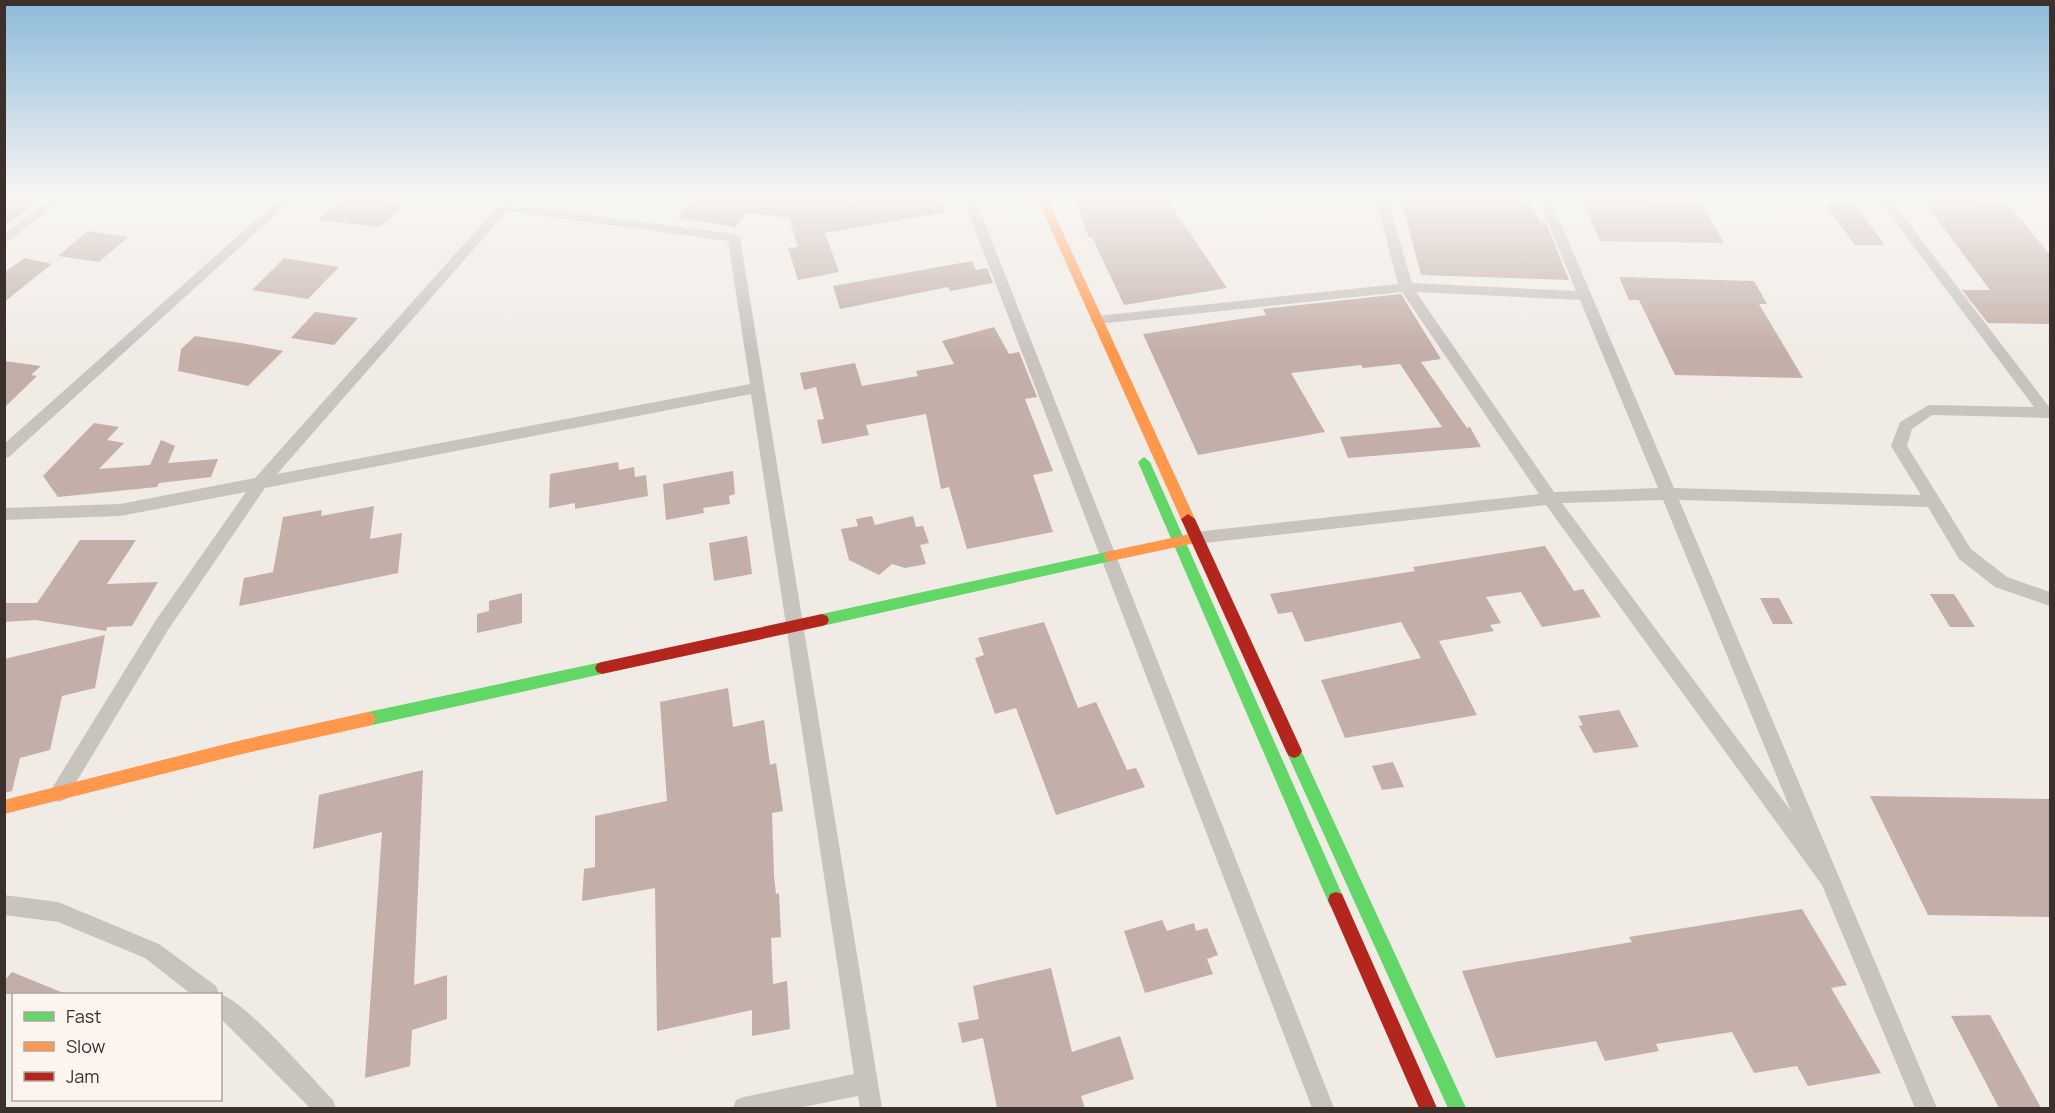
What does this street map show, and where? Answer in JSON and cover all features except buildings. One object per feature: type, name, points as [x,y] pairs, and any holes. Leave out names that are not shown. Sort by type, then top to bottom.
[{"type":"street","points":[[4,453],[232,248]]},
{"type":"street","points":[[59,793],[162,625],[260,483],[468,248]]},
{"type":"street","points":[[736,248],[871,1108]]},
{"type":"street","points":[[988,248],[1323,1108]]},
{"type":"street","points":[[1051,248],[1089,336]]},
{"type":"street","points":[[1064,248],[1457,1108]]},
{"type":"street","points":[[1395,248],[1406,287],[1550,498],[1830,879]]},
{"type":"street","points":[[1565,248],[1926,1108]]},
{"type":"street","points":[[1922,248],[2048,413]]},
{"type":"street","points":[[1097,320],[1406,287],[1585,296]]},
{"type":"street","points":[[4,514],[120,510],[757,388]]},
{"type":"street","points":[[2048,413],[1929,410],[1905,426],[1899,446],[1965,554],[2001,582],[2050,599]]},
{"type":"street","points":[[1137,445],[1428,1108]]},
{"type":"street","points":[[4,807],[242,747],[1196,538],[1550,498],[1668,494],[1932,501]]},
{"type":"street","points":[[4,905],[58,912],[152,951],[207,993]]},
{"type":"street","points":[[222,1006],[242,1021],[325,1108]]},
{"type":"street","points":[[744,1108],[867,1083]]},
{"type":"traffic: fast","points":[[1144,462],[1336,900]]},
{"type":"traffic: fast","points":[[822,620],[1111,556]]},
{"type":"traffic: fast","points":[[368,719],[602,668]]},
{"type":"traffic: fast","points":[[1294,751],[1457,1108]]},
{"type":"traffic: slow","points":[[1065,248],[1188,519]]},
{"type":"traffic: slow","points":[[1111,556],[1195,538]]},
{"type":"traffic: slow","points":[[4,807],[242,747],[368,719]]},
{"type":"traffic: jam","points":[[1188,519],[1294,751]]},
{"type":"traffic: jam","points":[[602,668],[822,620]]},
{"type":"traffic: jam","points":[[1336,900],[1428,1108]]}]
